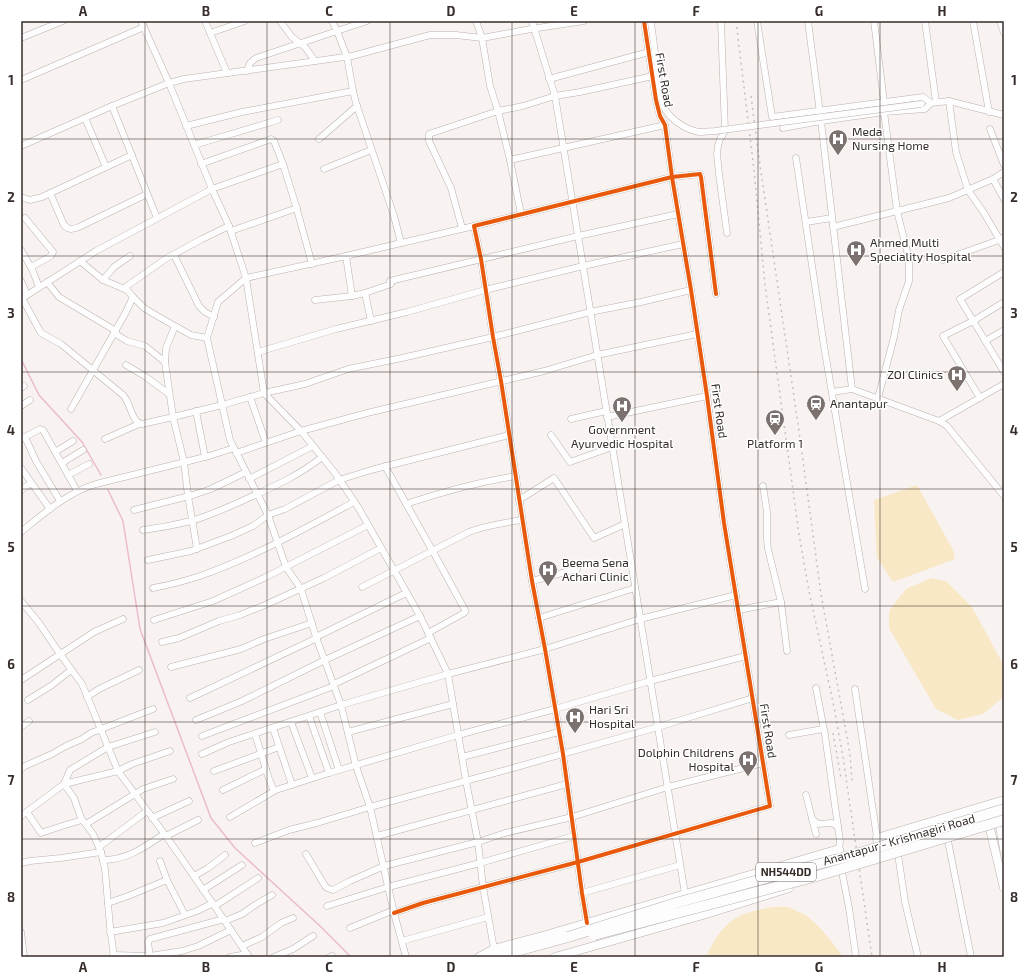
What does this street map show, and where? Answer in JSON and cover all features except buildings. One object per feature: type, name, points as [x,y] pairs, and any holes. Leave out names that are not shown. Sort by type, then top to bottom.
[{"type":"highway","name":"Anantapur - Krishnagiri Road","points":[[518,957],[676,903],[850,856],[1004,809]]},
{"type":"highway","name":"NH544DD","points":[[569,939],[817,876],[1003,824]]},
{"type":"highway","name":"Anantapur - Krishnagiri Road","points":[[494,953],[569,939]]},
{"type":"street","points":[[21,38],[62,21]]},
{"type":"street","points":[[141,21],[169,83],[212,189],[230,228],[246,278],[264,393],[301,431],[322,457],[354,502],[420,616],[448,674],[478,842],[483,887],[494,953]]},
{"type":"street","points":[[205,21],[227,73]]},
{"type":"street","points":[[210,33],[245,21]]},
{"type":"street","points":[[280,21],[292,37],[302,44],[316,61]]},
{"type":"street","points":[[332,21],[347,57],[357,106],[394,216],[401,243]]},
{"type":"street","points":[[247,71],[250,63],[256,58],[368,21]]},
{"type":"street","points":[[476,21],[482,38],[490,86],[498,111],[510,160],[521,214]]},
{"type":"street","points":[[532,21],[555,96],[584,266],[590,312],[684,894]]},
{"type":"street","points":[[21,145],[112,106],[169,83],[184,79],[347,57],[430,34],[482,38],[584,21]]},
{"type":"street","name":"First Road","points":[[644,21],[656,100],[660,116],[665,125],[707,396],[724,523],[770,806],[675,834]]},
{"type":"street","points":[[721,21],[725,131],[720,139],[717,154],[727,233]]},
{"type":"street","points":[[757,21],[772,117],[923,97],[933,102]]},
{"type":"street","points":[[808,21],[820,111],[852,388]]},
{"type":"street","points":[[874,21],[884,102]]},
{"type":"street","points":[[926,21],[933,102]]},
{"type":"street","points":[[973,21],[989,112]]},
{"type":"street","points":[[1000,21],[1004,33]]},
{"type":"street","points":[[651,22],[661,97],[665,109],[678,123],[700,132],[949,101],[1004,115]]},
{"type":"street","points":[[21,80],[144,28]]},
{"type":"street","points":[[550,79],[648,52]]},
{"type":"street","points":[[462,228],[451,188],[429,141],[429,134],[498,111],[523,106],[555,96],[653,76]]},
{"type":"street","points":[[186,126],[248,111],[353,91]]},
{"type":"street","points":[[949,101],[956,152],[968,190],[1002,239],[1004,247]]},
{"type":"street","points":[[783,128],[884,112],[925,109],[933,102]]},
{"type":"street","points":[[112,106],[157,218]]},
{"type":"street","points":[[318,139],[357,106]]},
{"type":"street","points":[[878,398],[894,337],[899,310],[909,281],[909,259],[897,211],[884,112]]},
{"type":"street","points":[[85,118],[106,167]]},
{"type":"street","points":[[194,145],[278,120]]},
{"type":"street","points":[[510,160],[665,125]]},
{"type":"street","points":[[990,130],[1004,165]]},
{"type":"street","points":[[202,164],[272,139],[283,164],[312,264]]},
{"type":"street","points":[[324,169],[371,150]]},
{"type":"street","points":[[21,197],[30,200],[35,199],[132,155]]},
{"type":"street","points":[[796,158],[824,346],[865,589]]},
{"type":"street","points":[[23,297],[96,251],[212,189],[283,164]]},
{"type":"street","points":[[833,227],[949,198],[993,179],[1004,172]]},
{"type":"street","points":[[406,957],[370,807],[356,766],[341,705],[301,588],[286,567],[268,514],[230,440],[207,338],[218,302],[246,278],[474,226],[672,177],[698,174],[701,175],[716,294]]},
{"type":"street","points":[[993,179],[1004,199]]},
{"type":"street","points":[[50,193],[67,229],[79,227],[147,194]]},
{"type":"street","points":[[124,288],[167,258],[202,239],[230,228],[297,208]]},
{"type":"street","points":[[315,300],[365,293],[391,283],[481,259],[678,214]]},
{"type":"street","points":[[25,218],[52,252],[51,256],[31,268]]},
{"type":"street","points":[[806,222],[832,218]]},
{"type":"street","points":[[474,226],[481,259],[501,381],[532,581],[563,754],[582,893],[588,923]]},
{"type":"street","points":[[943,260],[1002,239]]},
{"type":"street","points":[[258,352],[336,329],[407,312],[485,290],[683,244]]},
{"type":"street","points":[[21,250],[39,287]]},
{"type":"street","points":[[174,255],[199,306],[205,312],[214,317]]},
{"type":"street","points":[[103,280],[114,267],[130,256]]},
{"type":"street","points":[[346,256],[352,296]]},
{"type":"street","points":[[80,261],[103,280],[127,290],[133,298],[149,311],[191,335],[207,338]]},
{"type":"street","points":[[1004,272],[960,299],[1004,372]]},
{"type":"street","points":[[21,281],[23,297],[41,333],[58,342],[125,397],[135,419],[139,424]]},
{"type":"street","points":[[47,282],[58,297],[127,340],[145,346],[165,362]]},
{"type":"street","points":[[105,439],[139,424],[222,406],[264,393],[305,384],[348,369],[402,358],[493,337],[590,312],[691,290]]},
{"type":"street","points":[[365,293],[371,321]]},
{"type":"street","points":[[71,409],[133,298]]},
{"type":"street","points":[[980,398],[943,336],[1004,302]]},
{"type":"street","points":[[175,326],[166,348],[165,362],[173,417],[184,462],[192,521],[198,549]]},
{"type":"street","points":[[985,341],[1004,330]]},
{"type":"street","points":[[21,532],[60,501],[82,488],[266,443],[301,431],[367,413],[544,371],[597,355],[697,334]]},
{"type":"street","points":[[126,364],[169,394]]},
{"type":"street","points":[[939,422],[1004,384]]},
{"type":"street","points":[[832,392],[852,388],[947,426],[1004,496]]},
{"type":"street","points":[[571,419],[707,396]]},
{"type":"street","points":[[250,397],[266,443]]},
{"type":"street","points":[[21,406],[30,400]]},
{"type":"street","points":[[196,411],[205,457]]},
{"type":"street","points":[[60,501],[23,438],[42,429],[77,491]]},
{"type":"street","points":[[148,560],[198,549],[231,536],[253,526],[268,514],[285,509],[339,480],[385,466],[509,435]]},
{"type":"street","points":[[550,435],[570,462],[612,447]]},
{"type":"street","points":[[55,452],[73,441]]},
{"type":"street","points":[[250,479],[313,446]]},
{"type":"street","points":[[62,463],[83,450]]},
{"type":"street","points":[[142,530],[192,521],[212,514],[294,476],[311,466],[322,457]]},
{"type":"street","points":[[68,475],[89,464]]},
{"type":"street","points":[[202,736],[334,685],[429,635],[465,612],[433,550],[385,466]]},
{"type":"street","points":[[21,468],[50,509]]},
{"type":"street","points":[[134,510],[211,489],[246,472]]},
{"type":"street","points":[[406,504],[492,480],[516,476]]},
{"type":"street","points":[[519,500],[554,478],[594,538],[625,524]]},
{"type":"street","points":[[21,490],[31,483]]},
{"type":"street","points":[[762,486],[767,512],[768,549],[781,602],[787,650]]},
{"type":"street","points":[[153,588],[199,577],[240,560],[278,543],[354,502]]},
{"type":"street","points":[[362,587],[478,528],[522,520]]},
{"type":"street","points":[[154,620],[213,601],[264,578],[368,525]]},
{"type":"street","points":[[162,642],[179,638],[240,615],[324,578],[381,548]]},
{"type":"street","points":[[532,581],[577,569]]},
{"type":"street","points":[[539,618],[635,588]]},
{"type":"street","points":[[190,698],[406,593]]},
{"type":"street","points":[[202,754],[229,742],[341,705],[448,674],[545,649],[640,619],[736,595]]},
{"type":"street","points":[[21,601],[39,623],[82,684],[118,771],[214,904],[248,956],[230,957]]},
{"type":"street","points":[[738,610],[781,602]]},
{"type":"street","points":[[196,720],[242,701],[325,660],[420,616]]},
{"type":"street","points":[[21,680],[94,632],[123,619]]},
{"type":"street","points":[[171,667],[241,649],[264,639],[312,623]]},
{"type":"street","points":[[230,817],[274,791],[312,778],[650,681],[746,656]]},
{"type":"street","points":[[28,700],[52,685],[71,670]]},
{"type":"street","points":[[87,697],[98,689],[139,670]]},
{"type":"street","points":[[816,688],[825,735],[840,841],[839,849],[842,872],[856,957]]},
{"type":"street","points":[[855,689],[880,858],[990,829],[1003,824],[1004,849]]},
{"type":"street","points":[[255,843],[289,830],[658,727],[753,698]]},
{"type":"street","points":[[348,732],[453,704]]},
{"type":"street","points":[[21,769],[82,739],[91,733],[153,709]]},
{"type":"street","points":[[320,712],[339,770]]},
{"type":"street","points":[[309,716],[329,773]]},
{"type":"street","points":[[21,727],[29,721]]},
{"type":"street","points":[[291,722],[312,778]]},
{"type":"street","points":[[273,728],[292,785]]},
{"type":"street","points":[[789,735],[823,729]]},
{"type":"street","points":[[64,784],[70,770],[108,747],[155,732]]},
{"type":"street","points":[[462,757],[559,732]]},
{"type":"street","points":[[255,734],[274,791]]},
{"type":"street","points":[[214,771],[279,746]]},
{"type":"street","points":[[21,816],[64,784],[118,771],[132,764],[170,751]]},
{"type":"street","points":[[306,854],[325,886],[333,890],[384,866],[478,842],[505,833],[572,817],[668,788],[763,763]]},
{"type":"street","points":[[222,790],[266,769]]},
{"type":"street","points":[[27,812],[42,833],[62,826],[84,822],[143,789],[173,780]]},
{"type":"street","points":[[64,784],[74,798],[84,822],[94,834],[100,849],[105,869],[110,932],[114,956],[150,957],[189,949],[231,930]]},
{"type":"street","points":[[377,836],[567,784]]},
{"type":"street","points":[[806,795],[816,834]]},
{"type":"street","points":[[152,818],[189,800]]},
{"type":"street","points":[[877,838],[1004,800]]},
{"type":"street","points":[[21,863],[61,858],[100,849],[147,812]]},
{"type":"street","points":[[812,819],[818,824],[832,823],[838,827]]},
{"type":"street","points":[[103,860],[113,860],[130,855],[165,835],[198,820]]},
{"type":"street","points":[[990,829],[1004,888]]},
{"type":"street","points":[[350,928],[394,911],[578,862],[675,834]]},
{"type":"street","points":[[327,906],[388,887],[574,836]]},
{"type":"street","points":[[948,840],[971,957]]},
{"type":"street","points":[[479,957],[684,894],[839,849]]},
{"type":"street","points":[[898,854],[906,902],[918,957]]},
{"type":"street","points":[[194,876],[208,868],[225,855]]},
{"type":"street","points":[[160,861],[167,880],[185,916]]},
{"type":"street","points":[[203,890],[242,865]]},
{"type":"street","points":[[582,893],[680,865]]},
{"type":"street","points":[[556,957],[703,915],[842,872]]},
{"type":"street","points":[[110,932],[158,925],[185,916],[214,904],[258,878]]},
{"type":"street","points":[[108,903],[167,880]]},
{"type":"street","points":[[150,957],[148,942],[150,939],[242,914],[272,895]]},
{"type":"street","points":[[402,941],[488,917]]},
{"type":"street","points":[[242,946],[262,937],[281,923],[293,918]]},
{"type":"street","points":[[21,932],[24,957]]},
{"type":"street","points":[[274,957],[293,949],[313,936]]},
{"type":"shaded area","points":[[917,485],[953,550],[955,559],[893,582],[877,558],[874,500]]},
{"type":"shaded area","points":[[931,578],[946,581],[972,607],[1004,666],[1004,687],[1002,698],[983,714],[958,720],[936,709],[889,628],[889,611],[906,589]]},
{"type":"shaded area","points":[[772,907],[788,907],[806,915],[820,928],[843,957],[706,957],[718,935],[736,918],[753,911]]},
{"type":"waterway","points":[[21,359],[39,395],[82,442],[101,475]]},
{"type":"waterway","points":[[108,490],[123,521],[140,629],[211,818],[235,848],[320,926],[351,957]]},
{"type":"railway","points":[[736,21],[754,170],[765,285],[799,534],[809,591],[834,707],[843,757],[872,957]]},
{"type":"railway","points":[[751,96],[821,594],[850,754],[852,781]]},
{"type":"railway","points":[[833,733],[841,778]]},
{"type":"cycle path","points":[[394,913],[423,903],[578,862],[770,806],[724,523],[707,396],[665,125],[660,116],[656,100],[644,21]]},
{"type":"cycle path","points":[[587,923],[563,754],[532,581],[501,381],[481,259],[474,226],[672,177],[700,174],[716,294]]},
{"type":"place","name":"Meda Nursing Home","points":[[838,156]]},
{"type":"place","name":"Ahmed Multi Speciality Hospital","points":[[856,267]]},
{"type":"place","name":"ZOI Clinics","points":[[957,392]]},
{"type":"place","name":"Anantapur","points":[[816,421]]},
{"type":"place","name":"Government Ayurvedic Hospital","points":[[622,423]]},
{"type":"place","name":"Platform 1","points":[[775,436]]},
{"type":"place","name":"Beema Sena Achari Clinic","points":[[548,587]]},
{"type":"place","name":"Hari Sri Hospital","points":[[575,734]]},
{"type":"place","name":"Dolphin Childrens Hospital","points":[[748,777]]}]
